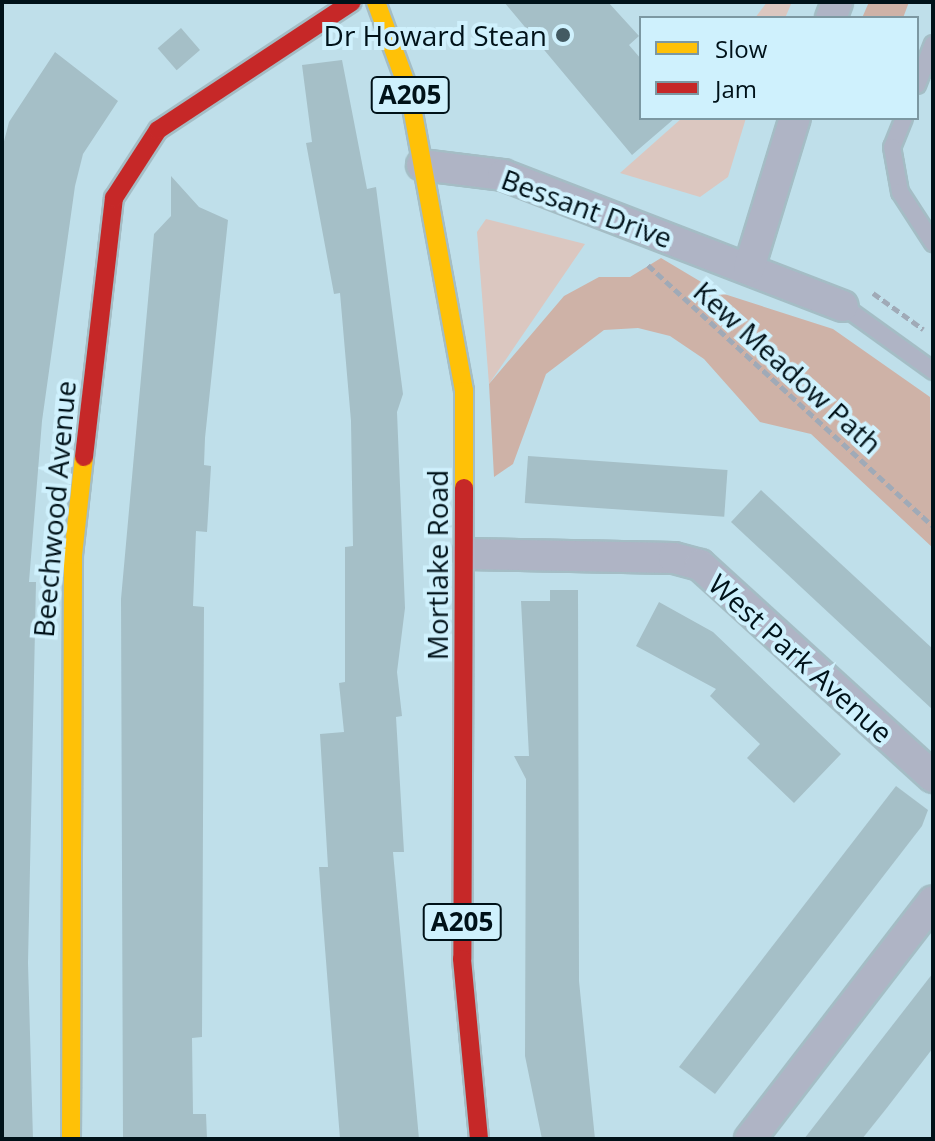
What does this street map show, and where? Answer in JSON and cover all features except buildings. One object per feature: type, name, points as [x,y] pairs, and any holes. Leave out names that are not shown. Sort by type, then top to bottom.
[{"type":"main road","name":"Beechwood Avenue","points":[[71,1139],[73,555],[114,198],[158,130],[352,2]]},
{"type":"main road","name":"Mortlake Road","points":[[376,2],[409,91],[464,391],[468,554],[462,959],[479,1139]]},
{"type":"street","points":[[749,268],[794,120]]},
{"type":"street","name":"Bessant Drive","points":[[422,165],[503,175],[843,306]]},
{"type":"street","name":"West Park Avenue","points":[[468,554],[674,558],[700,565],[933,777]]},
{"type":"street","points":[[750,1139],[933,901]]},
{"type":"lane","points":[[919,80],[933,44]]},
{"type":"lane","points":[[903,120],[892,147],[900,192],[933,242]]},
{"type":"lane","points":[[843,306],[933,371]]},
{"type":"path","name":"Kew Meadow Path","points":[[632,225],[649,267],[933,526]]},
{"type":"shaded area","points":[[767,2],[792,2],[786,16],[756,16]]},
{"type":"shaded area","points":[[869,2],[909,2],[904,16],[863,16]]},
{"type":"shaded area","points":[[680,120],[745,120],[728,177],[700,197],[620,173]]},
{"type":"shaded area","points":[[486,219],[585,244],[489,384],[477,232]]},
{"type":"shaded area","points":[[661,258],[718,292],[833,329],[930,397],[933,548],[811,434],[760,422],[704,359],[670,336],[638,328],[604,330],[546,374],[513,464],[494,477],[489,384],[564,296],[599,277],[630,277]]},
{"type":"traffic: slow","points":[[376,2],[409,91],[464,391],[464,488]]},
{"type":"traffic: slow","points":[[71,1139],[73,555],[84,457]]},
{"type":"traffic: jam","points":[[84,457],[114,198],[158,130],[352,2]]},
{"type":"traffic: jam","points":[[464,488],[462,959],[479,1139]]},
{"type":"place","name":"Dr Howard Stean","points":[[563,35]]}]
